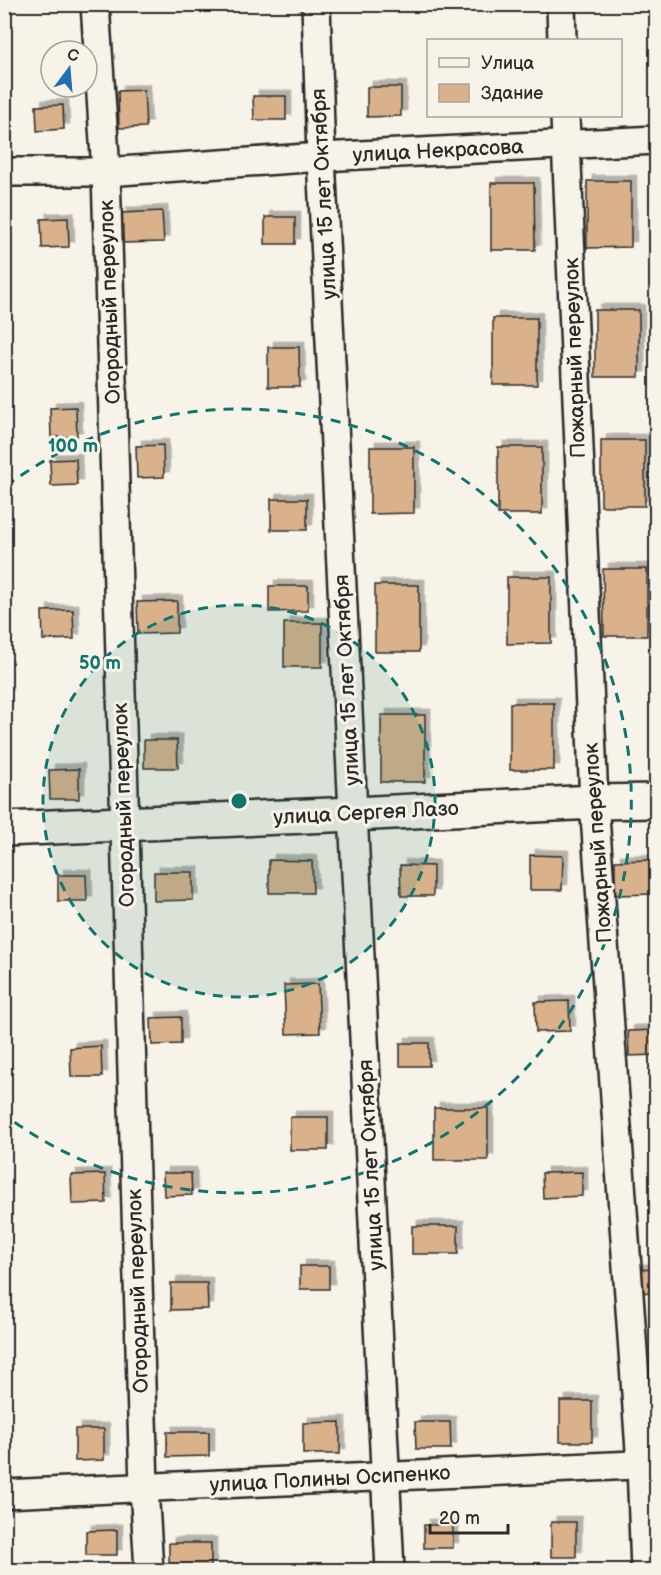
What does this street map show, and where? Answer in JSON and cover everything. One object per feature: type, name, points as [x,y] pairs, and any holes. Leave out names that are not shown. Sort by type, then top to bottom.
[{"type":"main road","name":"улица Сергея Лазо","points":[[4,830],[594,801],[657,801]]},
{"type":"street","name":"Огородный переулок","points":[[94,4],[106,172],[144,1487],[150,1570]]},
{"type":"street","name":"улица 15 лет Октября","points":[[316,4],[321,157],[390,1570]]},
{"type":"street","points":[[561,4],[562,39]]},
{"type":"street","name":"Пожарный переулок","points":[[565,117],[594,801],[649,1464],[645,1570]]},
{"type":"street","name":"улица Некрасова","points":[[4,172],[106,172],[321,157],[657,140]]},
{"type":"street","name":"улица Полины Осипенко","points":[[4,1494],[649,1464]]},
{"type":"building","points":[[367,87],[401,87],[401,116],[367,117]]},
{"type":"building","points":[[144,90],[146,127],[119,128],[118,91]]},
{"type":"building","points":[[253,96],[286,96],[286,120],[254,120]]},
{"type":"building","points":[[63,105],[64,129],[37,131],[36,106]]},
{"type":"building","points":[[587,181],[631,181],[631,247],[587,248]]},
{"type":"building","points":[[491,183],[534,183],[535,250],[491,250]]},
{"type":"building","points":[[162,211],[164,242],[122,243],[121,213]]},
{"type":"building","points":[[265,217],[295,217],[295,244],[265,244]]},
{"type":"building","points":[[68,218],[69,247],[42,248],[41,219]]},
{"type":"building","points":[[595,310],[639,310],[639,377],[595,377]]},
{"type":"building","points":[[493,318],[537,318],[537,385],[493,385]]},
{"type":"building","points":[[268,347],[299,347],[300,387],[268,387]]},
{"type":"building","points":[[76,407],[77,437],[51,437],[50,408]]},
{"type":"building","points":[[601,440],[645,440],[645,506],[601,506]]},
{"type":"building","points":[[163,445],[164,477],[137,478],[136,446]]},
{"type":"building","points":[[370,447],[414,447],[414,513],[370,514]]},
{"type":"building","points":[[498,447],[542,447],[542,514],[498,514]]},
{"type":"building","points":[[76,459],[77,485],[51,486],[50,460]]},
{"type":"building","points":[[271,499],[307,499],[307,530],[271,530]]},
{"type":"building","points":[[603,569],[647,569],[647,636],[604,636]]},
{"type":"building","points":[[507,577],[551,577],[551,643],[507,644]]},
{"type":"building","points":[[375,585],[419,585],[419,652],[375,652]]},
{"type":"building","points":[[269,586],[308,586],[308,611],[269,612]]},
{"type":"building","points":[[177,601],[177,633],[138,634],[137,602]]},
{"type":"building","points":[[73,610],[74,639],[43,640],[42,611]]},
{"type":"building","points":[[284,623],[322,623],[322,667],[284,667]]},
{"type":"building","points":[[510,703],[554,703],[554,770],[510,770]]},
{"type":"building","points":[[381,715],[425,715],[425,782],[381,782]]},
{"type":"building","points":[[144,740],[177,740],[178,768],[144,768]]},
{"type":"building","points":[[79,769],[79,799],[50,799],[49,770]]},
{"type":"building","points":[[530,855],[563,856],[562,890],[530,890]]},
{"type":"building","points":[[269,860],[312,861],[313,893],[269,893]]},
{"type":"building","points":[[654,860],[655,894],[615,895],[615,861]]},
{"type":"building","points":[[400,865],[433,866],[433,896],[401,896]]},
{"type":"building","points":[[154,872],[193,872],[193,900],[154,901]]},
{"type":"building","points":[[58,875],[86,875],[87,901],[58,901]]},
{"type":"building","points":[[318,984],[320,1033],[286,1034],[284,985]]},
{"type":"building","points":[[569,1001],[570,1031],[536,1032],[535,1002]]},
{"type":"building","points":[[181,1017],[181,1044],[152,1045],[151,1018]]},
{"type":"building","points":[[656,1030],[656,1055],[629,1056],[628,1031]]},
{"type":"building","points":[[400,1043],[429,1043],[429,1066],[400,1066]]},
{"type":"building","points":[[101,1046],[102,1077],[71,1077],[70,1048]]},
{"type":"building","points":[[434,1108],[488,1108],[488,1160],[434,1160]]},
{"type":"building","points":[[290,1117],[328,1117],[328,1150],[290,1150]]},
{"type":"building","points":[[582,1172],[582,1196],[543,1198],[542,1173]]},
{"type":"building","points":[[163,1173],[191,1173],[192,1195],[164,1196]]},
{"type":"building","points":[[105,1174],[106,1203],[72,1204],[71,1175]]},
{"type":"building","points":[[412,1226],[458,1226],[458,1254],[412,1254]]},
{"type":"building","points":[[300,1266],[329,1266],[329,1289],[300,1289]]},
{"type":"building","points":[[656,1269],[656,1292],[637,1293],[636,1270]]},
{"type":"building","points":[[171,1283],[207,1283],[208,1309],[171,1310]]},
{"type":"building","points":[[649,1396],[656,1396],[656,1435],[650,1434]]},
{"type":"building","points":[[560,1401],[592,1401],[592,1442],[560,1442]]},
{"type":"building","points":[[340,1422],[340,1454],[303,1454],[303,1423]]},
{"type":"building","points":[[415,1422],[450,1422],[451,1449],[416,1449]]},
{"type":"building","points":[[75,1429],[104,1429],[104,1460],[75,1461]]},
{"type":"building","points":[[167,1432],[209,1432],[209,1456],[167,1457]]},
{"type":"building","points":[[551,1522],[576,1522],[576,1557],[551,1557]]},
{"type":"building","points":[[424,1525],[453,1525],[453,1548],[424,1548]]},
{"type":"building","points":[[117,1530],[117,1555],[86,1555],[86,1531]]},
{"type":"building","points":[[169,1543],[211,1543],[211,1567],[169,1568]]}]
